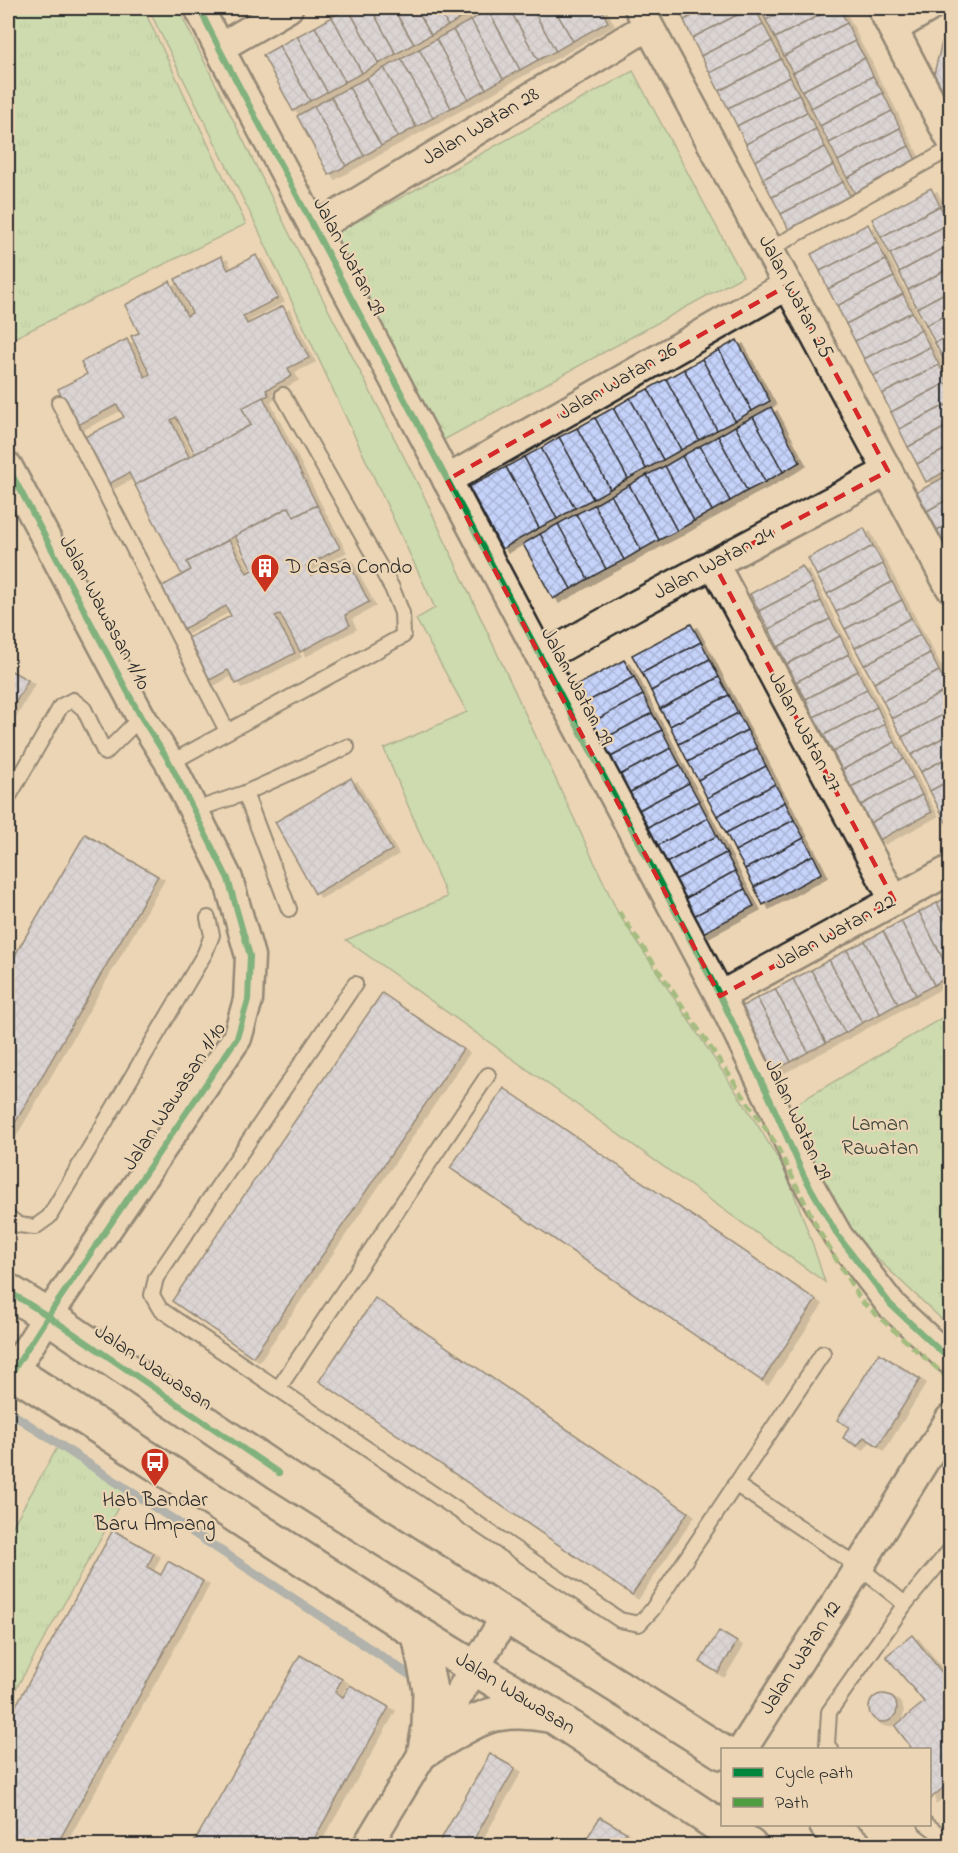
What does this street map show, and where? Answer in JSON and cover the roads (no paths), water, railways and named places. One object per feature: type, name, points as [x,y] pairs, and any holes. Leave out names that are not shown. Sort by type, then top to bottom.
[{"type":"main road","name":"Jalan Wawasan","points":[[8,1291],[279,1473],[721,1751]]},
{"type":"main road","name":"Jalan Wawasan","points":[[10,1370],[419,1634],[553,1716],[750,1845]]},
{"type":"main road","points":[[419,1634],[430,1690],[429,1727],[424,1750]]},
{"type":"main road","points":[[424,1750],[496,1714],[534,1713],[553,1716]]},
{"type":"main road","points":[[829,1826],[855,1845]]},
{"type":"street","name":"Jalan Watan 29","points":[[199,8],[720,996],[804,1176],[838,1236],[891,1305],[951,1360]]},
{"type":"street","points":[[219,48],[288,8]]},
{"type":"street","points":[[928,8],[888,18],[951,138]]},
{"type":"street","name":"Jalan Watan 28","points":[[314,229],[644,17]]},
{"type":"street","name":"Jalan Watan 25","points":[[644,17],[951,587]]},
{"type":"street","name":"Jalan Watan 26","points":[[447,480],[788,285]]},
{"type":"street","name":"Jalan Wawasan 1/10","points":[[8,467],[141,717],[170,763],[195,810],[228,879],[250,956],[248,1000],[237,1038],[10,1370]]},
{"type":"street","name":"Jalan Watan 24","points":[[542,658],[636,605],[888,471]]},
{"type":"street","name":"Jalan Watan 27","points":[[714,564],[894,900]]},
{"type":"street","name":"Jalan Watan 22","points":[[720,996],[951,870]]},
{"type":"street","name":"Jalan Watan 12","points":[[743,1748],[951,1419]]},
{"type":"street","points":[[367,1845],[506,1616]]},
{"type":"lane","points":[[770,249],[951,149]]},
{"type":"lane","points":[[170,763],[403,636],[402,613],[392,588],[283,395]]},
{"type":"lane","points":[[59,403],[227,731]]},
{"type":"lane","points":[[8,798],[61,706],[73,700],[84,708],[105,753],[141,717]]},
{"type":"lane","points":[[195,810],[245,793],[347,747]]},
{"type":"lane","points":[[245,793],[289,909]]},
{"type":"lane","points":[[8,1217],[19,1225],[35,1227],[49,1217],[205,953],[212,935],[208,918]]},
{"type":"lane","points":[[355,984],[156,1278],[152,1295],[160,1309],[620,1620],[639,1623],[652,1611],[823,1353]]},
{"type":"lane","points":[[278,1389],[488,1076]]},
{"type":"lane","points":[[735,1484],[859,1567],[905,1604]]},
{"type":"lane","points":[[830,1748],[827,1745],[829,1712],[905,1604],[951,1550]]},
{"type":"lane","points":[[929,1826],[951,1842]]},
{"type":"waterway","points":[[8,1411],[410,1675]]},
{"type":"place","name":"D Casa Condo","points":[[265,594]]},
{"type":"place","name":"Hab Bandar Baru Ampang","points":[[155,1488]]},
{"type":"park label","name":"Laman Rawatan","points":[[880,1137]]}]
